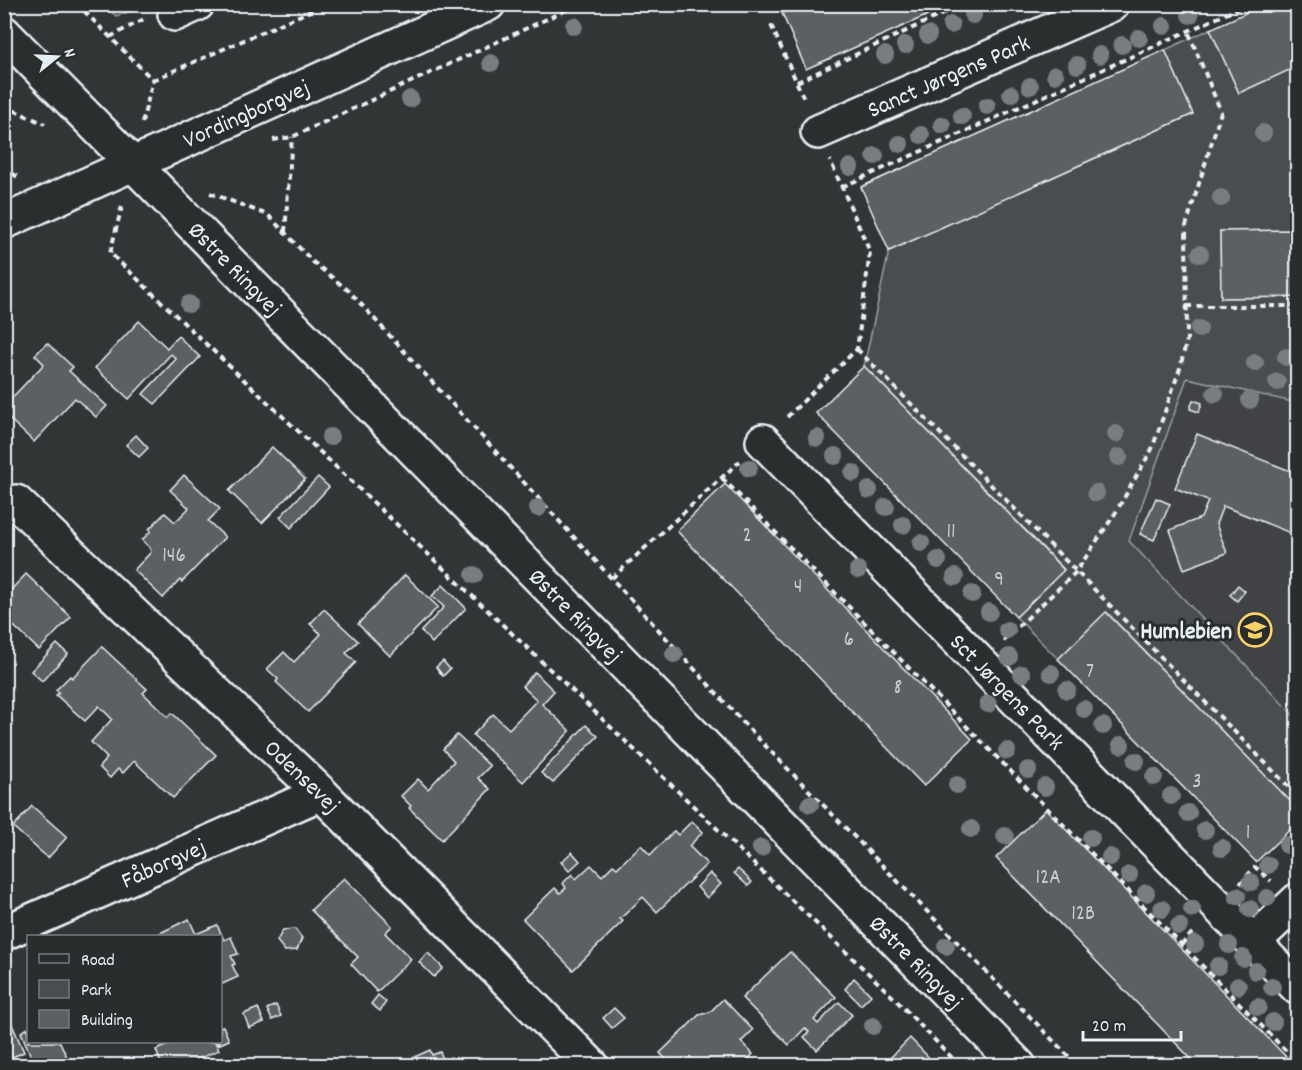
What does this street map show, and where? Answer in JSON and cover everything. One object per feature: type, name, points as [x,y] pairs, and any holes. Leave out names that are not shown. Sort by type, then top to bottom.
[{"type":"street","name":"Vordingborgvej","points":[[4,222],[488,4]]},
{"type":"street","name":"Sanct Jørgens Park","points":[[818,132],[1112,4]]},
{"type":"street","name":"Østre Ringvej","points":[[4,33],[1019,1065]]},
{"type":"street","name":"Sct Jørgens Park","points":[[763,441],[1298,988]]},
{"type":"street","name":"Odensevej","points":[[4,508],[16,502],[321,793],[592,1065]]},
{"type":"street","name":"Fåborgvej","points":[[4,933],[321,793]]},
{"type":"street","points":[[1253,942],[1298,900]]},
{"type":"path","points":[[77,4],[153,80],[326,4]]},
{"type":"path","points":[[797,82],[964,4]]},
{"type":"path","points":[[842,187],[1248,4]]},
{"type":"path","points":[[110,37],[173,12]]},
{"type":"path","points":[[612,578],[763,441],[857,349],[870,252],[771,26]]},
{"type":"path","points":[[980,663],[1076,572],[1116,512],[1152,449],[1180,368],[1187,339],[1186,226],[1221,112],[1188,31]]},
{"type":"path","points":[[285,233],[292,137]]},
{"type":"path","points":[[133,164],[110,253],[889,993],[960,1065]]},
{"type":"path","points":[[206,191],[268,215],[313,262],[349,291],[752,732],[1078,1065]]},
{"type":"path","points":[[1186,306],[1298,306]]},
{"type":"path","points":[[857,349],[1298,796]]},
{"type":"path","points":[[722,478],[1298,1064]]},
{"type":"shaded area","name":"Humlebien","points":[[1187,378],[1297,403],[1297,719],[1129,541]]},
{"type":"green space","points":[[104,5],[151,5],[116,16]]},
{"type":"green space","points":[[1210,29],[1239,93],[1297,66],[1297,230],[1220,231],[1221,298],[1297,297],[1297,403],[1187,378],[1129,541],[1297,719],[1297,809],[1107,612],[1058,659],[1016,617],[1064,569],[864,366],[889,251],[1193,114],[1165,50]]},
{"type":"building","points":[[801,4],[953,4],[806,69],[782,13]]},
{"type":"building","points":[[1265,4],[1298,4],[1298,66],[1239,93],[1210,29]]},
{"type":"building","points":[[1165,50],[1193,114],[889,251],[861,187]]},
{"type":"building","points":[[1298,230],[1298,297],[1221,298],[1220,231]]},
{"type":"building","points":[[139,321],[167,348],[178,336],[200,357],[155,404],[143,394],[176,359],[171,354],[129,399],[95,368]]},
{"type":"building","points":[[47,343],[73,367],[69,371],[107,406],[96,417],[75,398],[34,442],[4,414],[4,406],[44,364],[35,355]]},
{"type":"building","points":[[864,366],[1064,570],[1016,617],[816,413]]},
{"type":"building","points":[[1193,400],[1202,403],[1199,412],[1190,409]]},
{"type":"building","points":[[1197,434],[1298,474],[1298,536],[1223,506],[1216,524],[1227,553],[1184,569],[1170,530],[1201,518],[1208,501],[1175,488]]},
{"type":"building","points":[[136,435],[148,448],[139,457],[126,445]]},
{"type":"building","points":[[272,447],[305,479],[262,523],[229,491]]},
{"type":"building","points":[[184,475],[220,509],[208,521],[225,537],[182,582],[180,580],[163,598],[134,570],[151,552],[142,540],[151,531],[149,529],[165,513],[175,522],[189,508],[170,490]]},
{"type":"building","points":[[318,477],[329,487],[291,528],[280,517]]},
{"type":"building","points":[[725,484],[972,739],[924,786],[677,531]]},
{"type":"building","points":[[1156,498],[1170,504],[1154,540],[1140,534]]},
{"type":"building","points":[[26,574],[71,617],[39,650],[4,617],[4,597]]},
{"type":"building","points":[[405,575],[438,607],[390,656],[358,624]]},
{"type":"building","points":[[443,585],[466,608],[432,643],[421,631],[444,607],[432,596]]},
{"type":"building","points":[[1238,585],[1245,591],[1237,601],[1230,595]]},
{"type":"building","points":[[324,609],[358,641],[346,653],[356,662],[308,712],[276,682],[278,679],[267,669],[284,652],[294,662],[321,634],[310,624]]},
{"type":"building","points":[[1106,612],[1298,809],[1298,822],[1256,862],[1058,659]]},
{"type":"building","points":[[57,644],[68,654],[42,681],[31,671]]},
{"type":"building","points":[[102,647],[147,689],[143,693],[168,717],[172,713],[216,755],[173,798],[134,761],[123,773],[118,769],[110,778],[99,767],[107,758],[91,742],[112,719],[99,706],[85,721],[56,695],[59,693],[56,690],[70,676],[72,678]]},
{"type":"building","points":[[443,661],[450,669],[443,676],[436,667]]},
{"type":"building","points":[[535,672],[554,691],[542,704],[570,731],[523,782],[473,735],[493,714],[509,729],[537,700],[522,686]]},
{"type":"building","points":[[586,725],[598,736],[553,783],[541,773]]},
{"type":"building","points":[[457,735],[490,766],[478,778],[490,789],[442,840],[409,808],[411,806],[401,796],[418,779],[428,789],[454,761],[443,749]]},
{"type":"building","points":[[32,806],[67,837],[48,858],[13,827]]},
{"type":"building","points":[[1046,809],[1295,1066],[1198,1066],[996,858]]},
{"type":"building","points":[[692,821],[703,832],[689,846],[707,864],[657,912],[643,897],[620,919],[623,921],[573,970],[523,919],[555,888],[560,893],[566,888],[563,883],[572,874],[576,879],[591,865],[602,876],[613,865],[617,868],[641,845],[650,855],[674,831],[678,835]]},
{"type":"building","points":[[572,852],[580,861],[569,871],[561,862]]},
{"type":"building","points":[[738,869],[752,882],[748,886],[734,873]]},
{"type":"building","points":[[710,873],[721,884],[707,898],[697,887]]},
{"type":"building","points":[[344,878],[392,926],[385,933],[411,959],[377,992],[351,964],[358,957],[311,910]]},
{"type":"building","points":[[189,919],[196,934],[217,925],[222,935],[161,935],[160,933]]},
{"type":"building","points":[[295,929],[302,938],[297,950],[285,951],[277,941],[283,930]]},
{"type":"building","points":[[222,936],[224,940],[231,937],[238,954],[231,956],[235,964],[232,965],[238,977],[222,984]]},
{"type":"building","points":[[790,952],[836,997],[814,1020],[818,1024],[839,1002],[852,1015],[817,1050],[804,1037],[809,1032],[805,1028],[789,1045],[742,998]]},
{"type":"building","points":[[428,953],[443,968],[434,977],[419,962]]},
{"type":"building","points":[[854,978],[871,995],[861,1005],[845,989]]},
{"type":"building","points":[[378,995],[386,1002],[380,1011],[371,1004]]},
{"type":"building","points":[[723,999],[753,1030],[741,1042],[753,1054],[742,1066],[672,1066],[660,1053],[699,1015],[710,1012]]},
{"type":"building","points":[[276,1005],[281,1016],[272,1020],[267,1009]]},
{"type":"building","points":[[4,1006],[24,1052],[10,1058],[4,1046]]},
{"type":"building","points":[[258,1008],[264,1022],[249,1028],[244,1014]]},
{"type":"building","points":[[614,1008],[624,1018],[612,1028],[603,1018]]},
{"type":"building","points":[[222,1026],[229,1040],[218,1045],[217,1043],[222,1043]]},
{"type":"building","points":[[27,1029],[27,1043],[60,1043],[70,1064],[35,1066],[21,1032]]},
{"type":"building","points":[[910,1038],[937,1066],[882,1066]]},
{"type":"building","points":[[174,1043],[216,1043],[219,1050],[182,1066],[162,1066],[156,1050]]},
{"type":"building","points":[[430,1050],[432,1055],[440,1052],[444,1061],[451,1057],[455,1066],[405,1066],[403,1062]]},
{"type":"place","name":"Humlebien","points":[[1255,630]]}]
